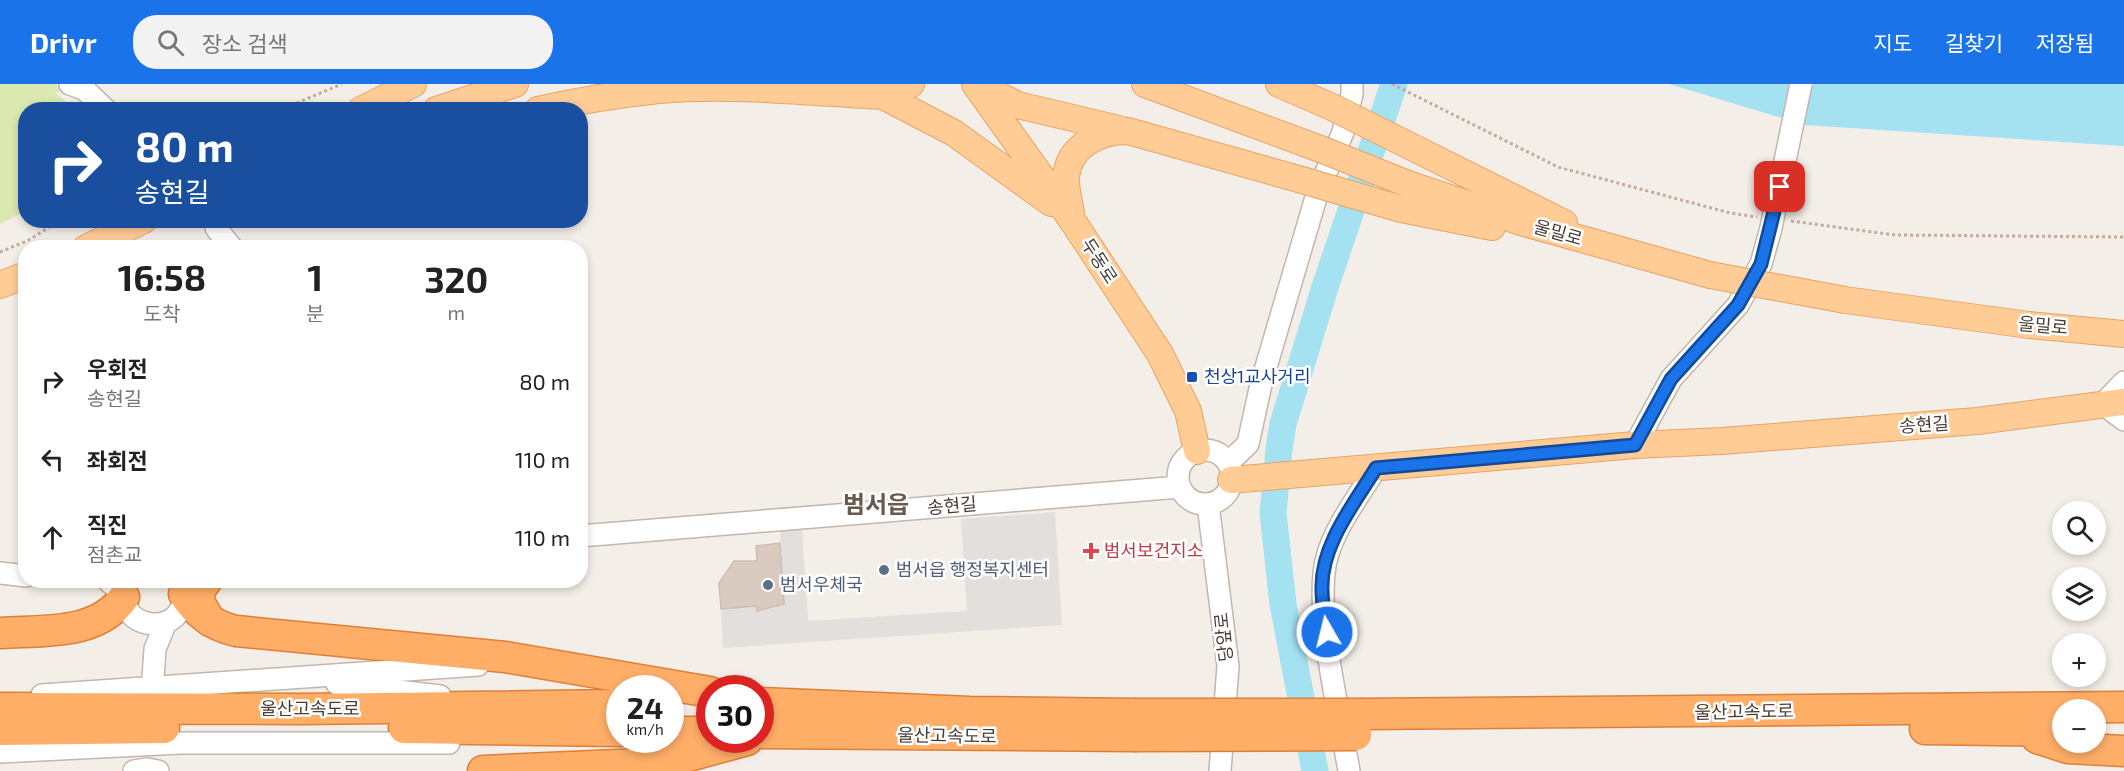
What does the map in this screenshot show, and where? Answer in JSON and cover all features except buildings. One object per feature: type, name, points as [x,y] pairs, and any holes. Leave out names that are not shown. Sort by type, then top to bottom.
[{"type":"highway","points":[[0,633],[47,630],[93,623],[111,613],[121,588]]},
{"type":"highway","points":[[201,588],[198,600],[210,621],[236,631],[529,661],[696,690]]},
{"type":"highway","name":"울산고속도로","points":[[774,702],[969,712],[1134,725]]},
{"type":"highway","name":"울산고속도로","points":[[0,708],[300,710],[606,705]]},
{"type":"highway","name":"울산고속도로","points":[[1364,724],[2124,707]]},
{"type":"highway","points":[[1134,725],[1364,724]]},
{"type":"highway","name":"울산고속도로","points":[[1364,724],[2052,731]]},
{"type":"highway","name":"울산고속도로","points":[[774,735],[1134,725]]},
{"type":"highway","name":"울산고속도로","points":[[0,732],[242,727],[606,731]]},
{"type":"highway","points":[[2106,731],[2124,731]]},
{"type":"highway","points":[[2017,732],[2068,748],[2124,751]]},
{"type":"highway","name":"울산고속도로","points":[[483,771],[663,763],[698,753]]},
{"type":"main road","points":[[377,102],[412,84]]},
{"type":"main road","points":[[460,102],[515,84]]},
{"type":"main road","points":[[575,102],[661,90],[749,88],[883,96],[896,93],[911,84]]},
{"type":"main road","points":[[976,84],[1018,105],[1128,131],[1401,209],[1623,252]]},
{"type":"main road","name":"두동로","points":[[976,84],[1072,220],[1160,354],[1188,411],[1197,451]]},
{"type":"main road","name":"울밀로","points":[[1145,84],[1408,184],[1521,222],[1710,275],[1845,300],[2018,324],[2112,332]]},
{"type":"main road","points":[[1279,84],[1332,107],[1623,252]]},
{"type":"main road","points":[[883,96],[954,133],[1018,177],[1072,220]]},
{"type":"main road","points":[[1072,220],[1066,178],[1070,162],[1088,141],[1099,135],[1110,131],[1128,131]]},
{"type":"main road","points":[[103,240],[127,228]]},
{"type":"main road","points":[[0,285],[18,278]]},
{"type":"main road","name":"송현길","points":[[1635,445],[1722,441],[1977,421],[2114,403]]},
{"type":"main road","points":[[1237,473],[1376,468],[1635,445]]},
{"type":"street","points":[[70,84],[84,89],[98,102]]},
{"type":"street","points":[[1237,473],[1215,452],[1197,451],[1189,455],[1179,469],[1180,487],[1191,500],[1208,504],[1224,496],[1237,473],[1248,444],[1261,384],[1317,194],[1343,132],[1352,94],[1352,84]]},
{"type":"street","points":[[1635,445],[1671,379],[1738,305],[1761,264],[1771,228],[1801,84]]},
{"type":"street","points":[[216,228],[226,240]]},
{"type":"street","points":[[2124,382],[2114,403],[2124,420]]},
{"type":"street","points":[[1349,771],[1322,588],[1328,555],[1341,525],[1376,468]]},
{"type":"street","name":"송현길","points":[[588,535],[1180,487]]},
{"type":"street","name":"당앞로","points":[[1208,504],[1228,666],[1220,771]]},
{"type":"street","points":[[0,573],[18,575]]},
{"type":"street","points":[[121,588],[129,612],[141,622],[152,638],[155,650]]},
{"type":"street","points":[[153,678],[155,650],[166,622],[179,611],[190,588]]},
{"type":"street","points":[[141,622],[151,625],[166,622]]},
{"type":"street","points":[[0,698],[529,661]]},
{"type":"street","points":[[287,678],[530,706]]},
{"type":"street","points":[[0,732],[180,743]]},
{"type":"street","points":[[0,752],[180,743],[488,743],[606,739]]},
{"type":"path","points":[[299,102],[342,84]]},
{"type":"path","points":[[1392,84],[1433,105]]},
{"type":"path","points":[[29,240],[49,228]]},
{"type":"path","points":[[0,252],[18,245]]},
{"type":"green space","points":[[0,84],[56,84],[61,90],[55,93],[67,102],[18,102],[18,215],[0,224]]},
{"type":"shaded area","points":[[1055,512],[1062,625],[723,648],[721,609],[784,604],[780,529],[802,528],[808,621],[967,611],[961,519]]},
{"type":"water","points":[[1669,84],[2124,84],[2124,146],[1805,125]]},
{"type":"waterway","points":[[1315,771],[1283,604],[1273,513],[1279,449],[1283,424],[1326,284],[1394,84]]},
{"type":"place","name":"천상1교사거리","points":[[1192,377]]},
{"type":"place","name":"범서보건지소","points":[[1091,551]]},
{"type":"place","name":"범서읍 행정복지센터","points":[[884,570]]},
{"type":"place","name":"범서우체국","points":[[768,585]]},
{"type":"district","name":"범서읍","points":[[876,505]]},
{"type":"route","points":[[1327,632],[1322,588],[1328,555],[1341,525],[1376,468],[1635,445],[1671,379],[1738,305],[1761,264],[1780,187]]}]
